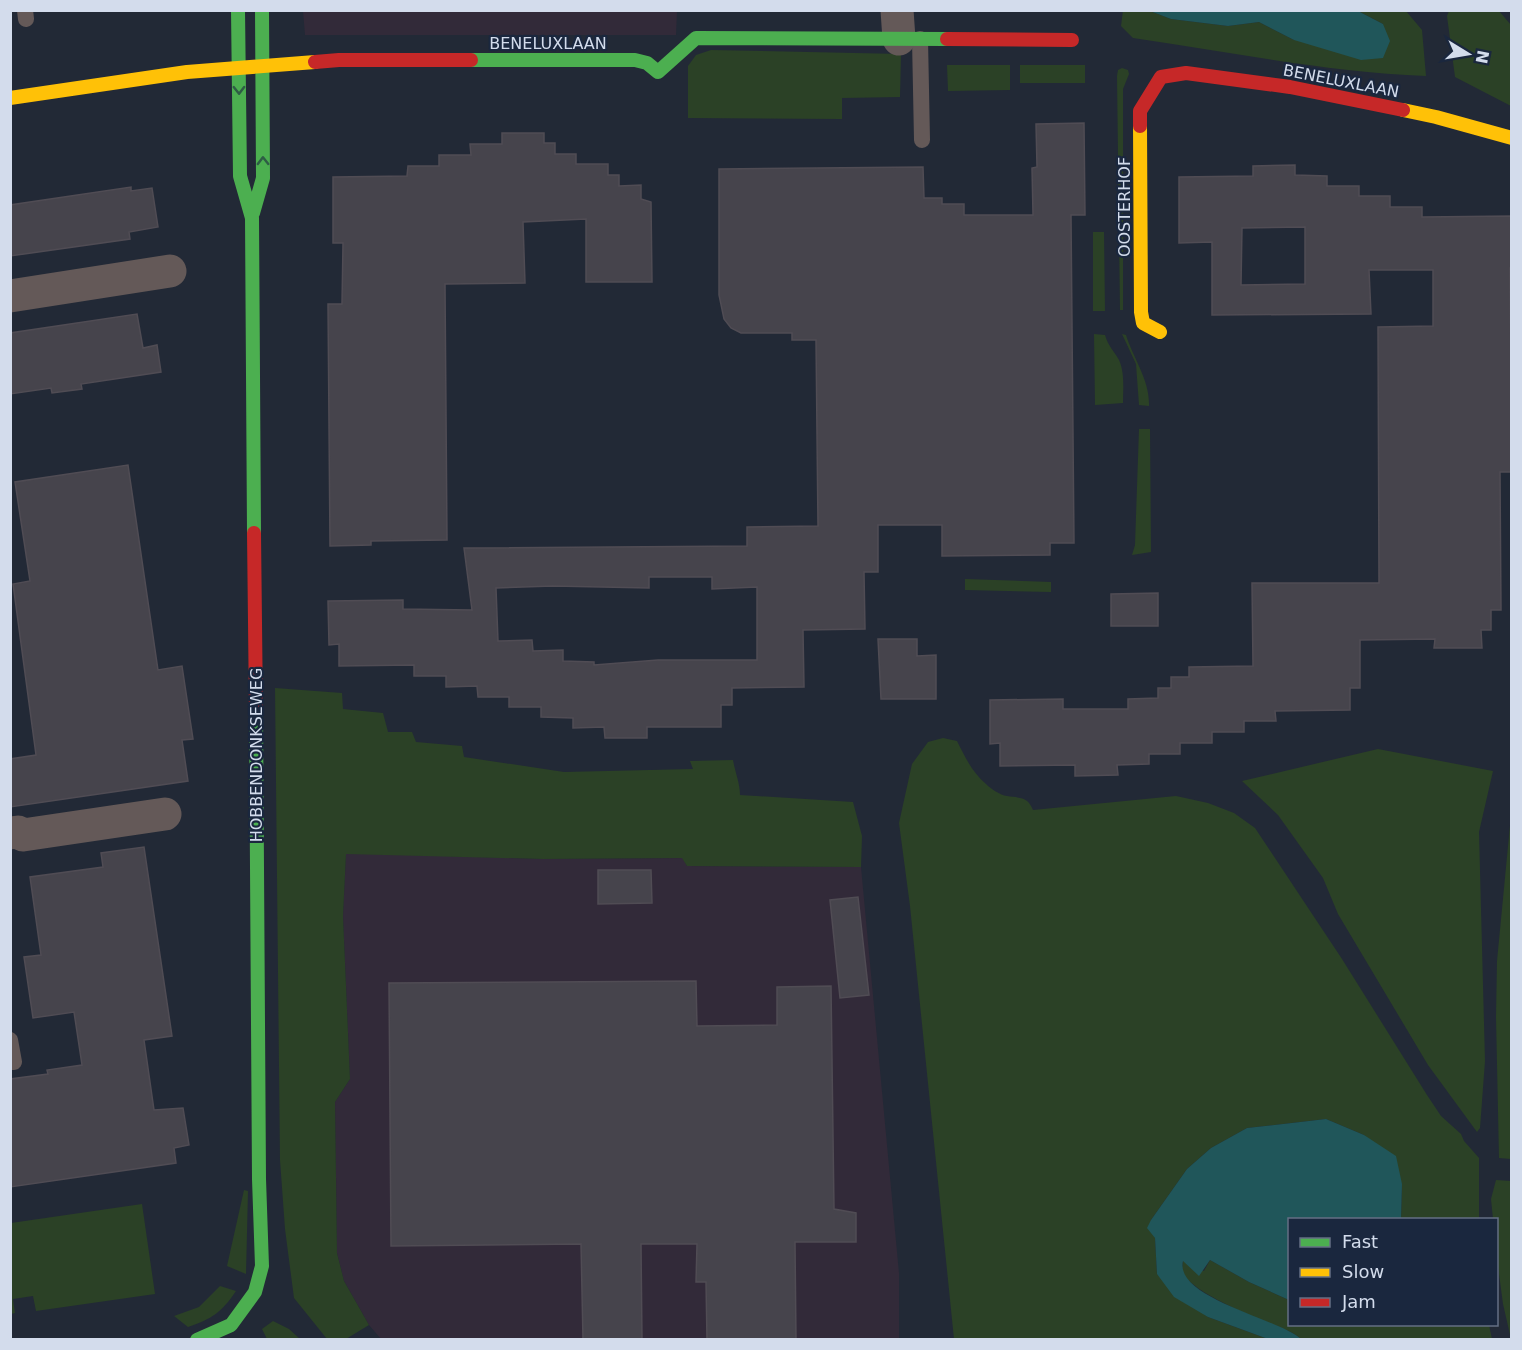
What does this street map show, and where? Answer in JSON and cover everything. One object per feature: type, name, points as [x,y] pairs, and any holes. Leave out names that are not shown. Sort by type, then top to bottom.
[{"type":"street","name":"HOBBENDONKSEWEG","points":[[238,10],[240,176],[252,218],[262,1225],[262,1266],[255,1292],[238,1332]]},
{"type":"street","name":"HOBBENDONKSEWEG","points":[[252,218],[263,178],[262,10]]},
{"type":"street","name":"BENELUXLAAN","points":[[10,98],[187,72],[339,60],[635,60],[647,63],[658,72],[696,38],[905,30],[1072,40]]},
{"type":"street","name":"BENELUXLAAN","points":[[1161,77],[1186,73],[1290,87],[1436,117],[1512,138]]},
{"type":"street","name":"OOSTERHOF","points":[[1160,332],[1143,323],[1141,312],[1140,111],[1161,77]]},
{"type":"street","points":[[10,296],[170,271]]},
{"type":"street","points":[[10,833],[18,832],[23,835],[165,814]]},
{"type":"street","points":[[197,1340],[238,1332]]},
{"type":"lane","points":[[905,30],[922,140]]},
{"type":"lane","points":[[10,1040],[14,1062],[10,1062]]},
{"type":"shaded area","points":[[1123,10],[1150,11],[1171,19],[1228,26],[1259,22],[1294,40],[1383,24],[1358,11],[1406,11],[1422,30],[1426,76],[1316,66],[1133,38],[1121,26]]},
{"type":"shaded area","points":[[303,11],[677,11],[676,35],[305,35]]},
{"type":"shaded area","points":[[1150,11],[1358,11],[1383,24],[1390,41],[1383,58],[1361,60],[1294,40],[1259,22],[1228,26],[1171,19]]},
{"type":"shaded area","points":[[1449,11],[1499,11],[1511,25],[1511,106],[1455,77],[1447,16]]},
{"type":"shaded area","points":[[711,50],[901,54],[900,97],[842,98],[842,119],[688,118],[688,66],[696,55]]},
{"type":"shaded area","points":[[947,65],[1010,65],[1010,90],[948,91]]},
{"type":"shaded area","points":[[1020,65],[1085,65],[1085,83],[1020,83]]},
{"type":"shaded area","points":[[1122,68],[1128,70],[1129,74],[1123,89],[1123,310],[1120,310],[1117,76],[1118,70]]},
{"type":"shaded area","points":[[1093,232],[1104,232],[1105,311],[1093,311]]},
{"type":"shaded area","points":[[1094,334],[1105,335],[1119,360],[1123,376],[1123,403],[1095,405]]},
{"type":"shaded area","points":[[1122,334],[1126,335],[1144,378],[1149,406],[1139,405],[1136,364]]},
{"type":"shaded area","points":[[1139,429],[1150,429],[1151,552],[1132,555],[1135,545]]},
{"type":"shaded area","points":[[965,579],[1051,582],[1051,592],[965,590]]},
{"type":"shaded area","points":[[275,688],[342,693],[343,709],[383,713],[388,732],[412,732],[416,742],[462,746],[464,757],[564,772],[693,769],[690,761],[733,760],[740,795],[853,802],[862,836],[861,867],[687,866],[682,858],[543,859],[346,854],[343,916],[350,1079],[335,1102],[337,1253],[344,1281],[369,1325],[346,1339],[327,1339],[294,1298],[285,1229],[280,1160]]},
{"type":"shaded area","points":[[943,738],[957,741],[973,769],[990,788],[1004,795],[1026,800],[1033,810],[1176,796],[1208,803],[1234,813],[1255,828],[1342,959],[1441,1116],[1461,1134],[1479,1158],[1479,1218],[1401,1218],[1402,1184],[1364,1135],[1326,1119],[1247,1128],[1211,1148],[1187,1169],[1151,1220],[1155,1238],[1157,1274],[1208,1317],[1268,1339],[954,1339],[910,906],[899,823],[912,764],[928,742]]},
{"type":"shaded area","points":[[1378,749],[1493,771],[1479,832],[1485,1061],[1480,1128],[1477,1132],[1428,1065],[1338,914],[1323,878],[1278,815],[1242,781]]},
{"type":"shaded area","points":[[1511,815],[1511,1159],[1499,1158],[1496,1017],[1497,961]]},
{"type":"shaded area","points":[[346,853],[543,859],[683,858],[687,866],[861,867],[899,1273],[899,1339],[381,1339],[369,1325],[344,1281],[337,1253],[335,1102],[350,1079],[343,916]]},
{"type":"shaded area","points":[[1326,1119],[1364,1135],[1396,1156],[1402,1184],[1401,1218],[1288,1218],[1288,1300],[1249,1282],[1210,1260],[1199,1276],[1183,1261],[1185,1274],[1195,1286],[1211,1297],[1290,1331],[1301,1339],[1268,1339],[1208,1317],[1174,1297],[1157,1274],[1155,1238],[1147,1228],[1151,1220],[1187,1169],[1211,1148],[1247,1128]]},
{"type":"shaded area","points":[[1496,1180],[1511,1181],[1511,1339],[1498,1266],[1498,1218],[1493,1218],[1491,1199]]},
{"type":"shaded area","points":[[244,1190],[248,1191],[246,1274],[227,1266]]},
{"type":"shaded area","points":[[142,1204],[155,1294],[36,1311],[33,1296],[13,1299],[15,1313],[11,1314],[11,1223]]},
{"type":"shaded area","points":[[1210,1260],[1249,1282],[1288,1300],[1288,1326],[1489,1326],[1492,1339],[1301,1339],[1217,1300],[1194,1285],[1182,1270],[1183,1261],[1204,1271]]},
{"type":"shaded area","points":[[220,1286],[236,1291],[221,1310],[210,1318],[188,1327],[174,1316],[199,1307]]},
{"type":"shaded area","points":[[273,1321],[289,1329],[300,1339],[267,1339],[262,1329]]},
{"type":"building","points":[[1084,123],[1085,215],[1071,215],[1074,543],[1050,543],[1050,555],[942,556],[942,525],[878,525],[878,572],[864,572],[865,629],[803,630],[804,687],[732,688],[732,705],[721,705],[721,727],[647,727],[647,738],[605,738],[604,727],[573,728],[573,718],[541,717],[541,707],[509,707],[509,697],[478,697],[477,686],[446,687],[446,676],[414,676],[414,665],[339,666],[339,644],[329,645],[328,601],[403,600],[403,609],[472,610],[464,548],[747,546],[747,527],[818,526],[816,340],[792,340],[792,333],[741,333],[731,328],[724,319],[719,295],[719,169],[923,167],[924,198],[942,198],[942,204],[964,204],[964,215],[1033,215],[1032,168],[1037,167],[1036,124]],"holes":[[[649,577],[712,577],[712,589],[757,587],[757,660],[658,660],[594,665],[594,662],[563,661],[563,650],[533,651],[532,640],[498,641],[496,588],[553,586],[649,588]]]},
{"type":"building","points":[[502,133],[544,133],[544,143],[555,143],[555,154],[576,154],[576,164],[608,164],[608,175],[619,175],[619,186],[641,185],[641,199],[651,202],[652,282],[586,282],[586,219],[523,222],[525,283],[445,284],[447,540],[371,541],[371,545],[330,546],[328,304],[342,304],[343,243],[333,243],[333,177],[407,176],[408,166],[439,166],[439,155],[471,155],[470,144],[502,144]]},
{"type":"building","points":[[1295,165],[1295,175],[1327,176],[1327,186],[1359,186],[1359,196],[1390,196],[1390,207],[1422,207],[1422,217],[1512,216],[1512,268],[1510,268],[1512,450],[1511,472],[1500,472],[1501,610],[1491,610],[1491,630],[1481,630],[1482,648],[1434,648],[1435,639],[1360,640],[1360,688],[1350,688],[1350,710],[1275,711],[1276,721],[1244,721],[1244,732],[1212,732],[1212,743],[1180,743],[1180,754],[1149,754],[1149,764],[1117,765],[1118,775],[1075,776],[1075,765],[1000,766],[1000,743],[990,744],[990,700],[1063,699],[1063,709],[1128,709],[1128,699],[1158,698],[1158,688],[1171,688],[1171,677],[1189,677],[1189,667],[1253,666],[1252,583],[1379,583],[1378,327],[1433,326],[1433,270],[1369,270],[1371,314],[1212,315],[1212,242],[1179,243],[1179,177],[1253,176],[1253,166]],"holes":[[[1305,227],[1305,284],[1241,285],[1242,228]]]},
{"type":"building","points":[[131,187],[131,191],[152,188],[158,227],[129,232],[130,239],[10,256],[10,205]]},
{"type":"building","points":[[137,314],[143,348],[157,345],[161,372],[81,384],[82,389],[52,393],[51,388],[10,394],[10,333]]},
{"type":"building","points":[[128,465],[158,670],[182,666],[193,739],[182,740],[188,781],[10,807],[10,759],[36,755],[13,584],[30,581],[15,482]]},
{"type":"building","points":[[1158,593],[1158,626],[1111,626],[1111,594]]},
{"type":"building","points":[[878,639],[917,639],[917,656],[936,655],[936,699],[881,699]]},
{"type":"building","points":[[144,847],[172,1036],[144,1040],[154,1110],[183,1108],[189,1145],[174,1148],[176,1163],[10,1187],[10,1079],[48,1074],[47,1070],[82,1065],[74,1012],[33,1018],[24,957],[41,955],[30,877],[103,867],[101,853]]},
{"type":"building","points":[[598,870],[651,870],[652,903],[598,904]]},
{"type":"building","points":[[858,897],[869,995],[840,998],[830,900]]},
{"type":"building","points":[[696,981],[697,1026],[777,1025],[777,987],[831,986],[834,1209],[856,1213],[856,1242],[795,1242],[796,1340],[707,1340],[706,1282],[696,1282],[697,1244],[641,1244],[642,1340],[583,1340],[581,1244],[391,1246],[389,983]]},
{"type":"traffic: fast","points":[[238,10],[240,176],[252,218],[254,533]]},
{"type":"traffic: fast","points":[[253,213],[263,178],[262,10]]},
{"type":"traffic: fast","points":[[471,60],[635,60],[647,63],[658,72],[696,38],[947,39]]},
{"type":"traffic: fast","points":[[197,1340],[231,1325],[255,1292],[262,1266],[259,1179],[256,712]]},
{"type":"traffic: slow","points":[[10,98],[187,72],[315,62]]},
{"type":"traffic: slow","points":[[1403,110],[1512,138]]},
{"type":"traffic: slow","points":[[1140,126],[1141,312],[1143,323],[1160,332]]},
{"type":"traffic: jam","points":[[947,39],[1072,40]]},
{"type":"traffic: jam","points":[[315,62],[471,60]]},
{"type":"traffic: jam","points":[[1140,126],[1140,111],[1161,77],[1186,73],[1290,87],[1403,110]]},
{"type":"traffic: jam","points":[[254,533],[256,712]]}]
